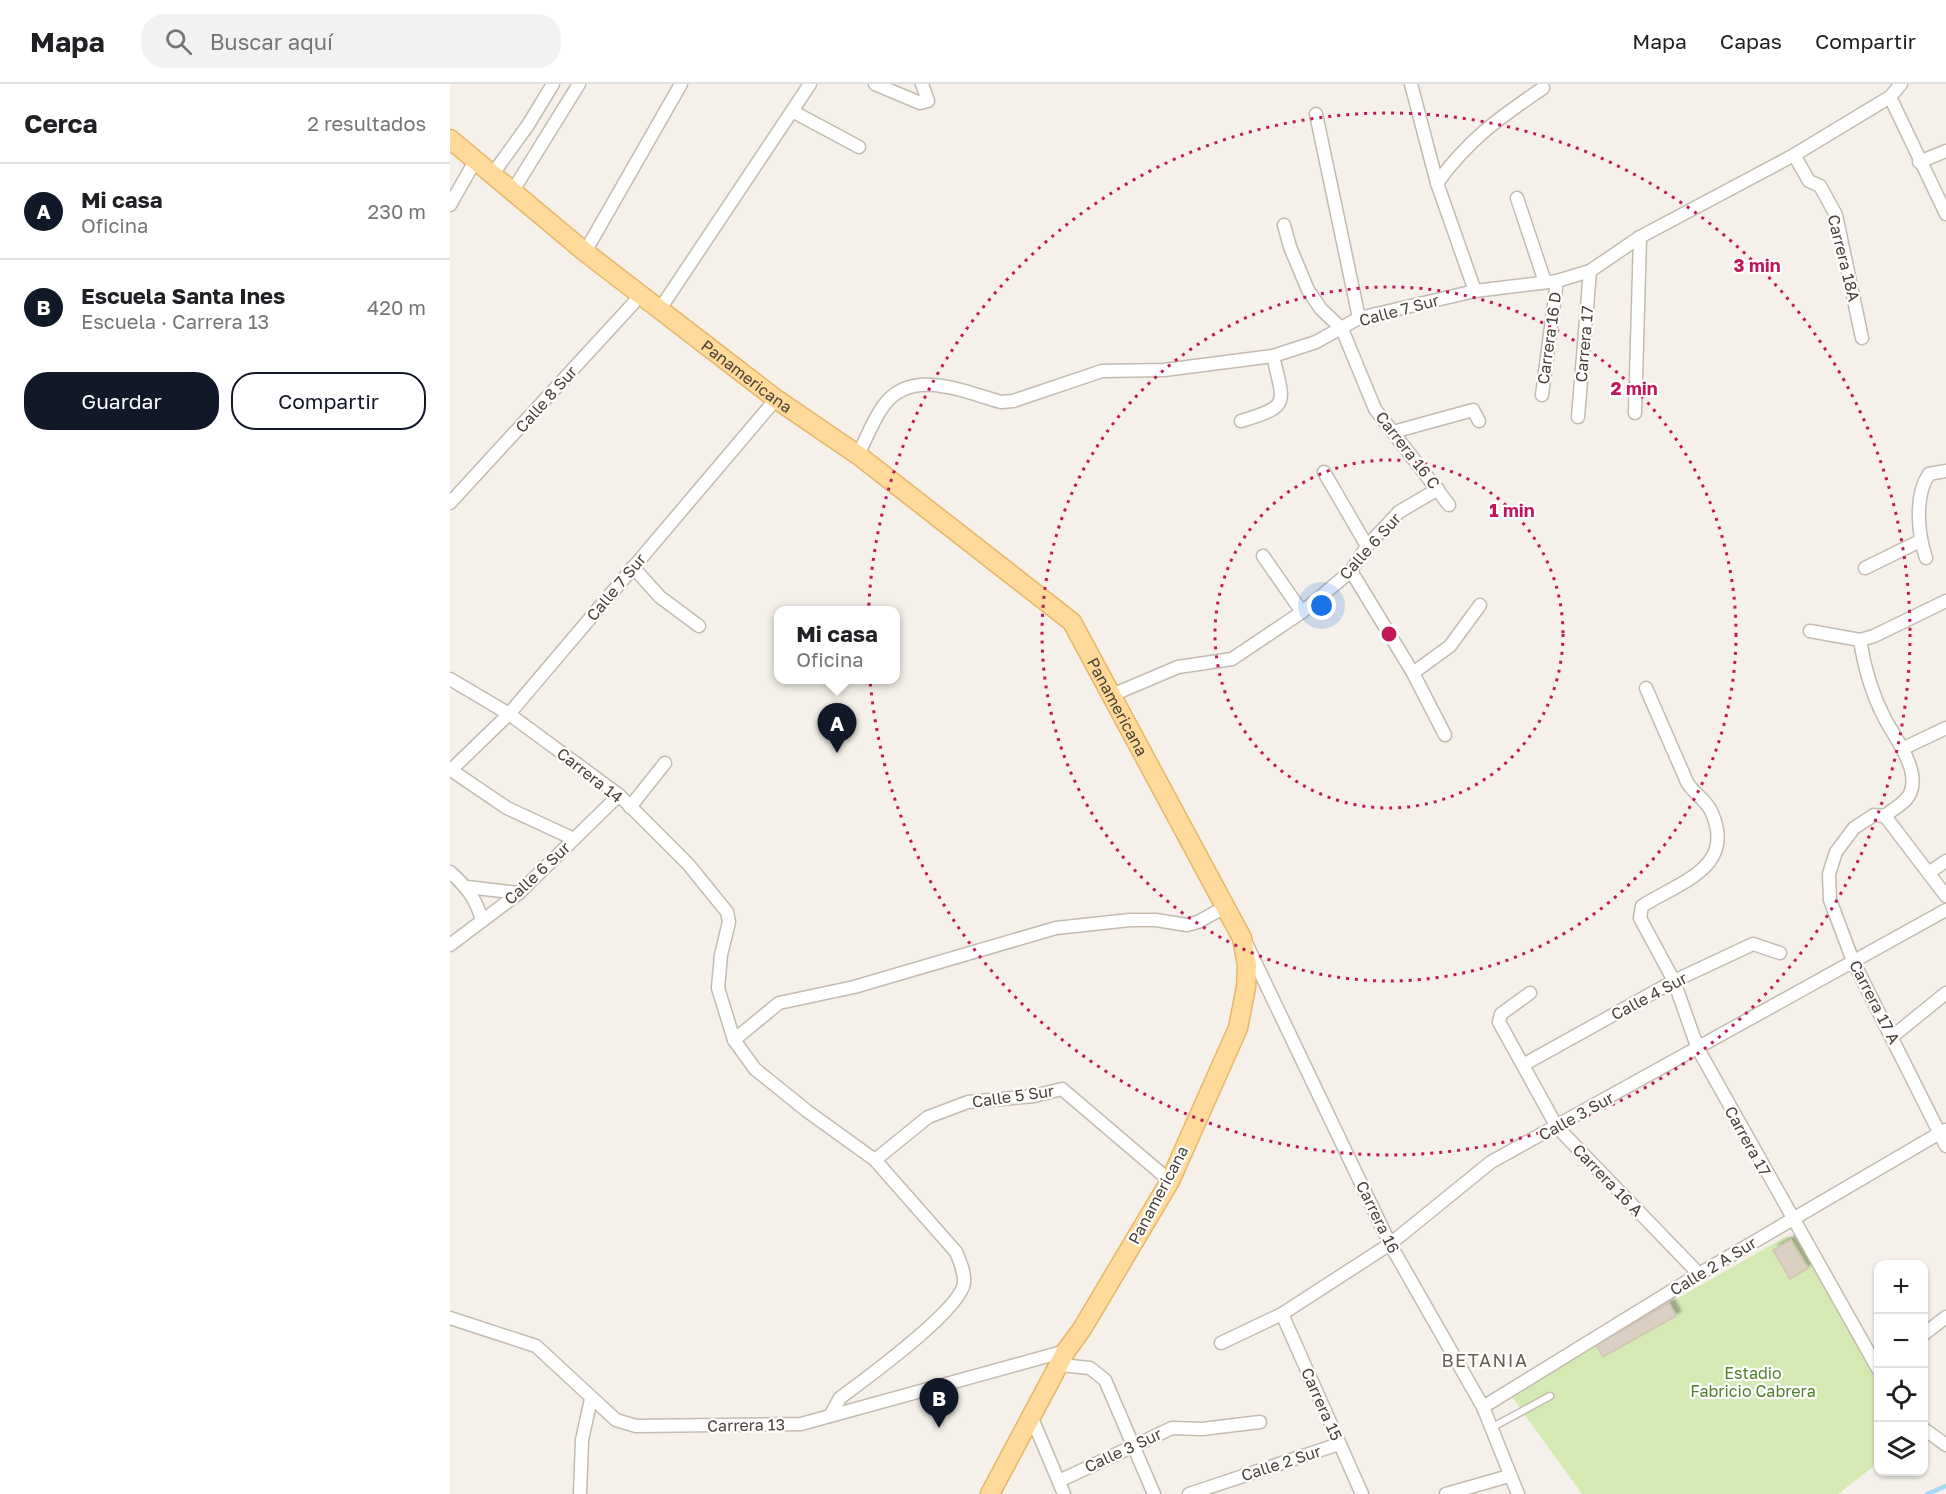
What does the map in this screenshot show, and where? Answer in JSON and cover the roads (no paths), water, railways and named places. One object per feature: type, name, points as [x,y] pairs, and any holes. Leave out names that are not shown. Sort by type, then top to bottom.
[{"type":"main road","name":"Panamericana","points":[[450,139],[585,252],[776,399],[858,455],[1072,622],[1242,938],[1247,965],[1246,987],[1238,1028],[1170,1181],[1063,1358],[990,1494]]},
{"type":"street","points":[[492,175],[528,125],[553,84]]},
{"type":"street","points":[[512,192],[579,84]]},
{"type":"street","points":[[585,252],[681,84]]},
{"type":"street","points":[[660,309],[810,84]]},
{"type":"street","points":[[875,84],[920,103],[928,101],[922,84]]},
{"type":"street","points":[[1411,84],[1437,183],[1475,291]]},
{"type":"street","name":"Calle 7 Sur","points":[[858,455],[885,404],[903,388],[920,383],[1001,402],[1013,401],[1102,371],[1164,370],[1274,356],[1316,342],[1359,318],[1475,291],[1551,282],[1590,271],[1640,237],[1794,155],[1890,97],[1901,84]]},
{"type":"street","points":[[1437,183],[1458,155],[1485,129],[1543,88]]},
{"type":"street","points":[[1890,97],[1919,162],[1946,214]]},
{"type":"street","points":[[792,111],[859,147]]},
{"type":"street","points":[[1316,114],[1359,318]]},
{"type":"street","points":[[1919,162],[1946,152]]},
{"type":"street","name":"Carrera 18A","points":[[1794,155],[1809,181],[1820,186],[1836,215],[1862,338]]},
{"type":"street","points":[[450,206],[475,161]]},
{"type":"street","points":[[1517,198],[1551,282]]},
{"type":"street","points":[[1284,225],[1290,247],[1308,290],[1321,309],[1342,328]]},
{"type":"street","points":[[1635,413],[1640,237]]},
{"type":"street","name":"Carrera 17","points":[[1578,417],[1590,271]]},
{"type":"street","name":"Carrera 16 D","points":[[1542,395],[1551,282]]},
{"type":"street","name":"Calle 8 Sur","points":[[450,503],[641,295]]},
{"type":"street","name":"Carrera 16 C","points":[[1342,328],[1376,409],[1449,505]]},
{"type":"street","points":[[1241,421],[1276,410],[1280,403],[1282,396],[1274,356]]},
{"type":"street","name":"Calle 7 Sur","points":[[450,770],[509,714],[776,399]]},
{"type":"street","points":[[1393,432],[1476,415]]},
{"type":"street","points":[[1926,558],[1920,541],[1923,482],[1929,474],[1946,471]]},
{"type":"street","points":[[1324,472],[1367,546]]},
{"type":"street","name":"Calle 6 Sur","points":[[1112,694],[1178,667],[1232,659],[1302,612],[1351,571],[1367,546],[1400,512],[1438,489]]},
{"type":"street","points":[[1865,568],[1920,541]]},
{"type":"street","points":[[1263,556],[1302,612]]},
{"type":"street","points":[[633,567],[660,597],[699,626]]},
{"type":"street","points":[[1351,571],[1413,673],[1445,735]]},
{"type":"street","points":[[1810,631],[1860,640],[1874,636],[1946,601]]},
{"type":"street","points":[[1413,673],[1450,646],[1480,605]]},
{"type":"street","points":[[1860,640],[1862,657],[1885,719],[1904,748],[1912,789],[1908,798],[1885,816],[1930,872],[1946,896]]},
{"type":"street","name":"Carrera 14","points":[[450,679],[509,714],[619,795],[717,898],[727,912],[729,922],[720,955],[718,988],[734,1040]]},
{"type":"street","name":"Carrera 17","points":[[1646,688],[1687,782],[1693,793],[1710,808],[1718,831],[1718,847],[1710,864],[1642,906],[1640,918],[1674,981],[1698,1049],[1792,1220],[1874,1360]]},
{"type":"street","points":[[1904,748],[1946,728]]},
{"type":"street","points":[[630,807],[665,763]]},
{"type":"street","points":[[450,770],[507,808],[574,839]]},
{"type":"street","name":"Calle 6 Sur","points":[[450,945],[519,893],[619,795]]},
{"type":"street","name":"Carrera 17 A","points":[[1885,816],[1874,815],[1854,828],[1836,852],[1829,874],[1830,900],[1853,961],[1943,1131],[1946,1146]]},
{"type":"street","points":[[1930,872],[1946,861]]},
{"type":"street","points":[[450,872],[467,887],[479,909],[482,921]]},
{"type":"street","points":[[467,887],[519,893]]},
{"type":"street","points":[[830,1416],[840,1398],[945,1313],[964,1285],[963,1269],[956,1252],[875,1160],[807,1112],[755,1069],[734,1040],[779,1003],[854,987],[1056,928],[1130,920],[1156,920],[1187,925],[1198,922],[1225,907]]},
{"type":"street","name":"Calle 3 Sur","points":[[1221,1343],[1282,1314],[1390,1244],[1491,1162],[1946,910]]},
{"type":"street","name":"Carrera 16","points":[[1242,938],[1253,953],[1390,1244],[1483,1407],[1518,1494]]},
{"type":"street","name":"Calle 4 Sur","points":[[1523,1065],[1674,981],[1753,944],[1780,953]]},
{"type":"street","name":"Carrera 16 A","points":[[1530,993],[1501,1014],[1499,1022],[1557,1127],[1699,1274]]},
{"type":"street","points":[[1893,1036],[1946,993]]},
{"type":"street","name":"Calle 5 Sur","points":[[875,1160],[928,1117],[968,1102],[1034,1096],[1056,1088],[1068,1092],[1170,1181]]},
{"type":"street","name":"Calle 2 A Sur","points":[[1483,1407],[1699,1274],[1943,1131]]},
{"type":"street","name":"Carrera 15","points":[[1282,1314],[1362,1494]]},
{"type":"street","points":[[1928,1330],[1946,1317]]},
{"type":"street","name":"Carrera 13","points":[[450,1318],[536,1346],[616,1420],[636,1426],[801,1424],[1063,1358]]},
{"type":"street","points":[[1063,1358],[1098,1372],[1105,1380],[1154,1494]]},
{"type":"street","points":[[580,1494],[582,1440],[591,1399]]},
{"type":"street","points":[[1032,1416],[1064,1494]]},
{"type":"street","name":"Calle 3 Sur","points":[[1059,1481],[1172,1428],[1202,1429],[1260,1422]]},
{"type":"street","points":[[1928,1434],[1946,1445]]},
{"type":"street","name":"Calle 2 Sur","points":[[1189,1494],[1339,1444]]},
{"type":"street","points":[[1446,1494],[1509,1476]]},
{"type":"lane","points":[[1491,1428],[1550,1396]]},
{"type":"waterway","points":[[1927,1494],[1946,1486]]},
{"type":"place","name":"Mi casa","points":[[837,753]]},
{"type":"place","name":"Escuela Santa Ines","points":[[939,1428]]},
{"type":"district","name":"BETANIA","points":[[1485,1361]]},
{"type":"park label","name":"Estadio Fabricio Cabrera","points":[[1753,1382]]}]
